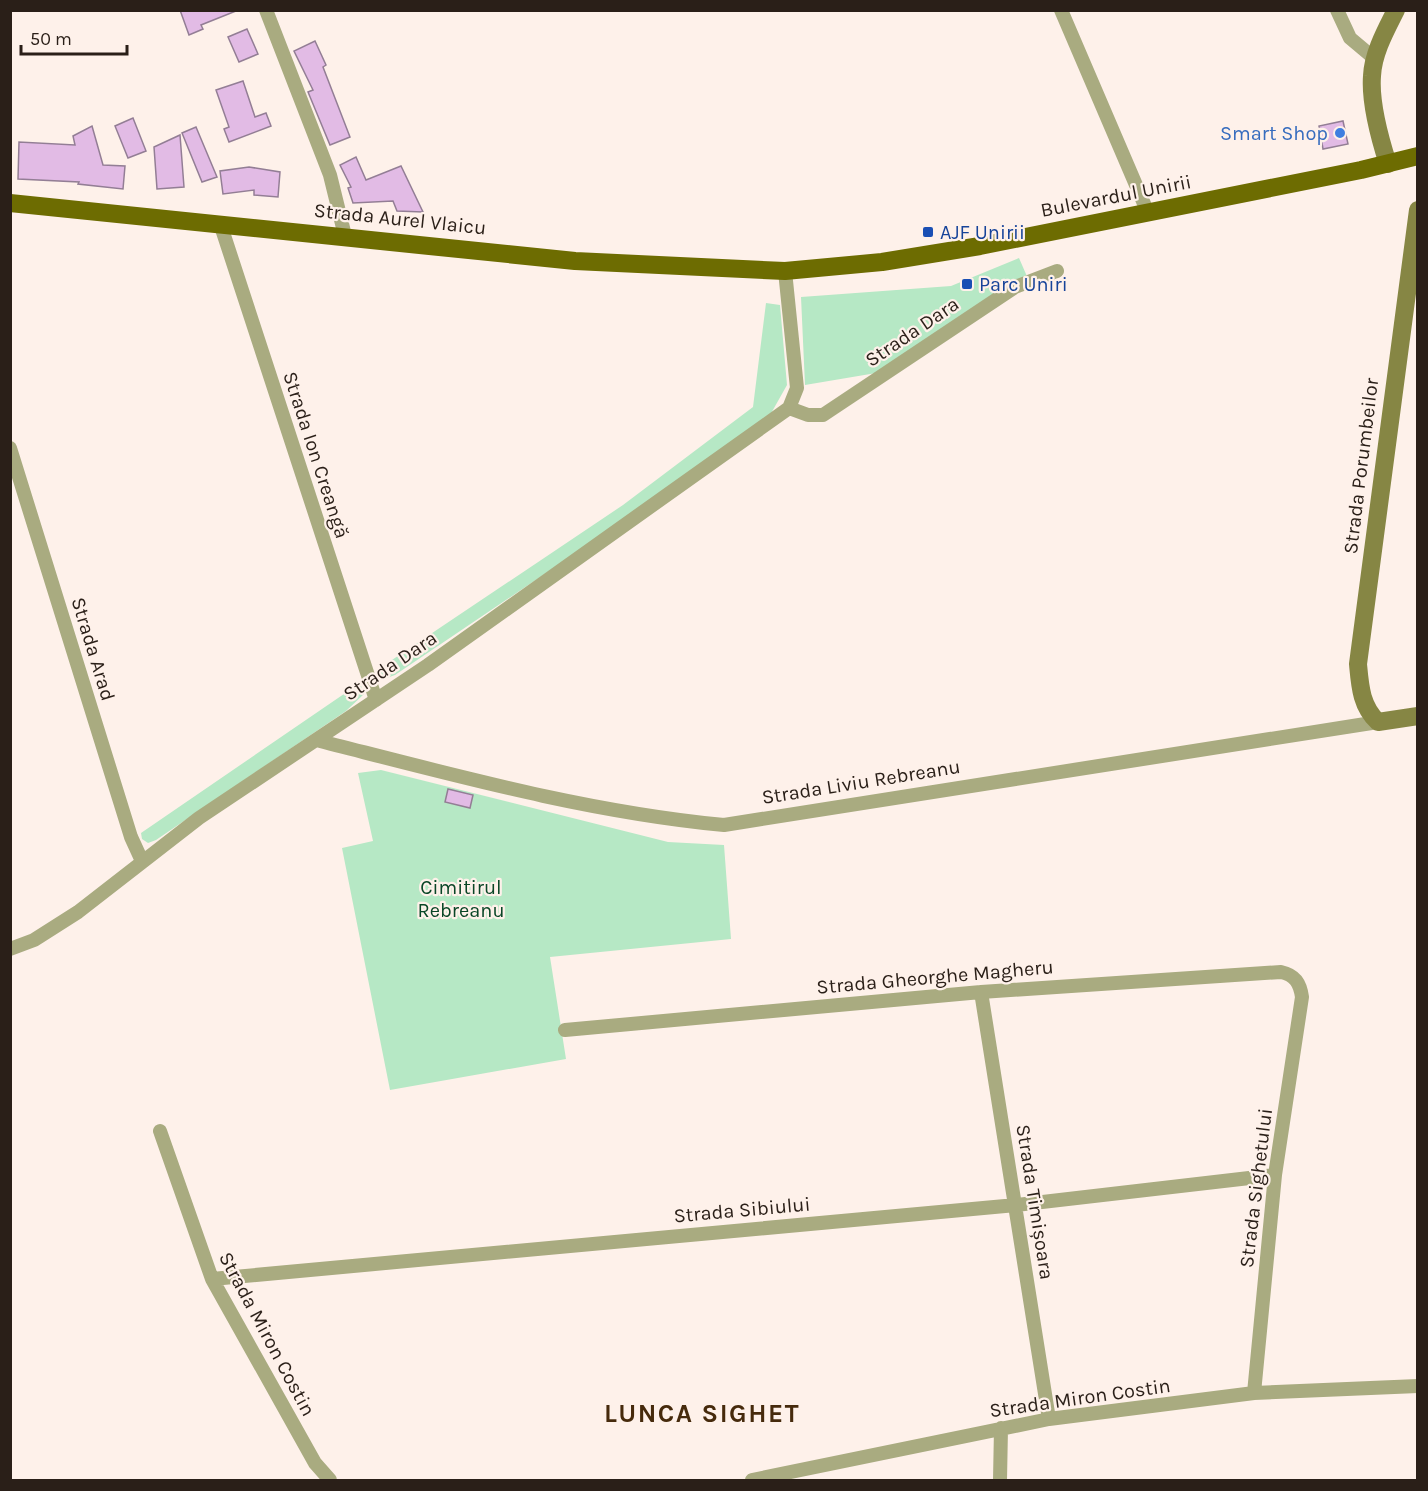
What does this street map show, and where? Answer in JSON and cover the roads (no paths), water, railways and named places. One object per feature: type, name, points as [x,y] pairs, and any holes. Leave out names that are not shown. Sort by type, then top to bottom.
[{"type":"main road","points":[[1388,164],[1381,140],[1371,77],[1375,59],[1396,10]]},
{"type":"main road","name":"Bulevardul Unirii","points":[[785,271],[882,262],[980,246],[1418,156]]},
{"type":"main road","name":"Strada Aurel Vlaicu","points":[[10,203],[575,261],[785,271]]},
{"type":"main road","name":"Strada Porumbeilor","points":[[1378,722],[1369,714],[1364,703],[1358,664],[1418,210]]},
{"type":"main road","name":"Strada Liviu Rebreanu","points":[[1378,722],[1418,716]]},
{"type":"street","points":[[266,10],[330,175],[345,236]]},
{"type":"street","points":[[1061,10],[1148,213]]},
{"type":"street","points":[[1337,10],[1350,38],[1375,59]]},
{"type":"street","name":"Strada Ion Creangă","points":[[220,223],[375,700]]},
{"type":"street","points":[[785,271],[797,388],[789,408]]},
{"type":"street","name":"Strada Dara","points":[[10,949],[34,940],[78,912],[199,818],[581,558],[789,408],[808,415],[823,415],[1015,287],[1057,271]]},
{"type":"street","name":"Strada Arad","points":[[10,448],[131,837],[142,861]]},
{"type":"street","name":"Strada Liviu Rebreanu","points":[[316,740],[483,782],[660,818],[724,825],[1378,722]]},
{"type":"street","name":"Strada Gheorghe Magheru","points":[[565,1030],[981,992],[1281,972],[1290,974],[1301,988]]},
{"type":"street","name":"Strada Sighetului","points":[[1254,1393],[1275,1175],[1302,997],[1301,988]]},
{"type":"street","name":"Strada Timișoara","points":[[981,992],[1049,1419]]},
{"type":"street","name":"Strada Miron Costin","points":[[160,1131],[212,1279],[315,1462],[330,1480]]},
{"type":"street","name":"Strada Sibiului","points":[[212,1279],[1016,1205],[1275,1175]]},
{"type":"street","name":"Strada Miron Costin","points":[[752,1480],[1049,1419],[1254,1393],[1418,1386]]},
{"type":"street","points":[[1000,1480],[1001,1428]]},
{"type":"place","name":"Smart Shop","points":[[1340,133]]},
{"type":"place","name":"AJF Unirii","points":[[928,232]]},
{"type":"place","name":"Parc Uniri","points":[[967,284]]},
{"type":"district","name":"LUNCA SIGHET","points":[[702,1413]]},
{"type":"park label","name":"Cimitirul Rebreanu","points":[[461,898]]}]
